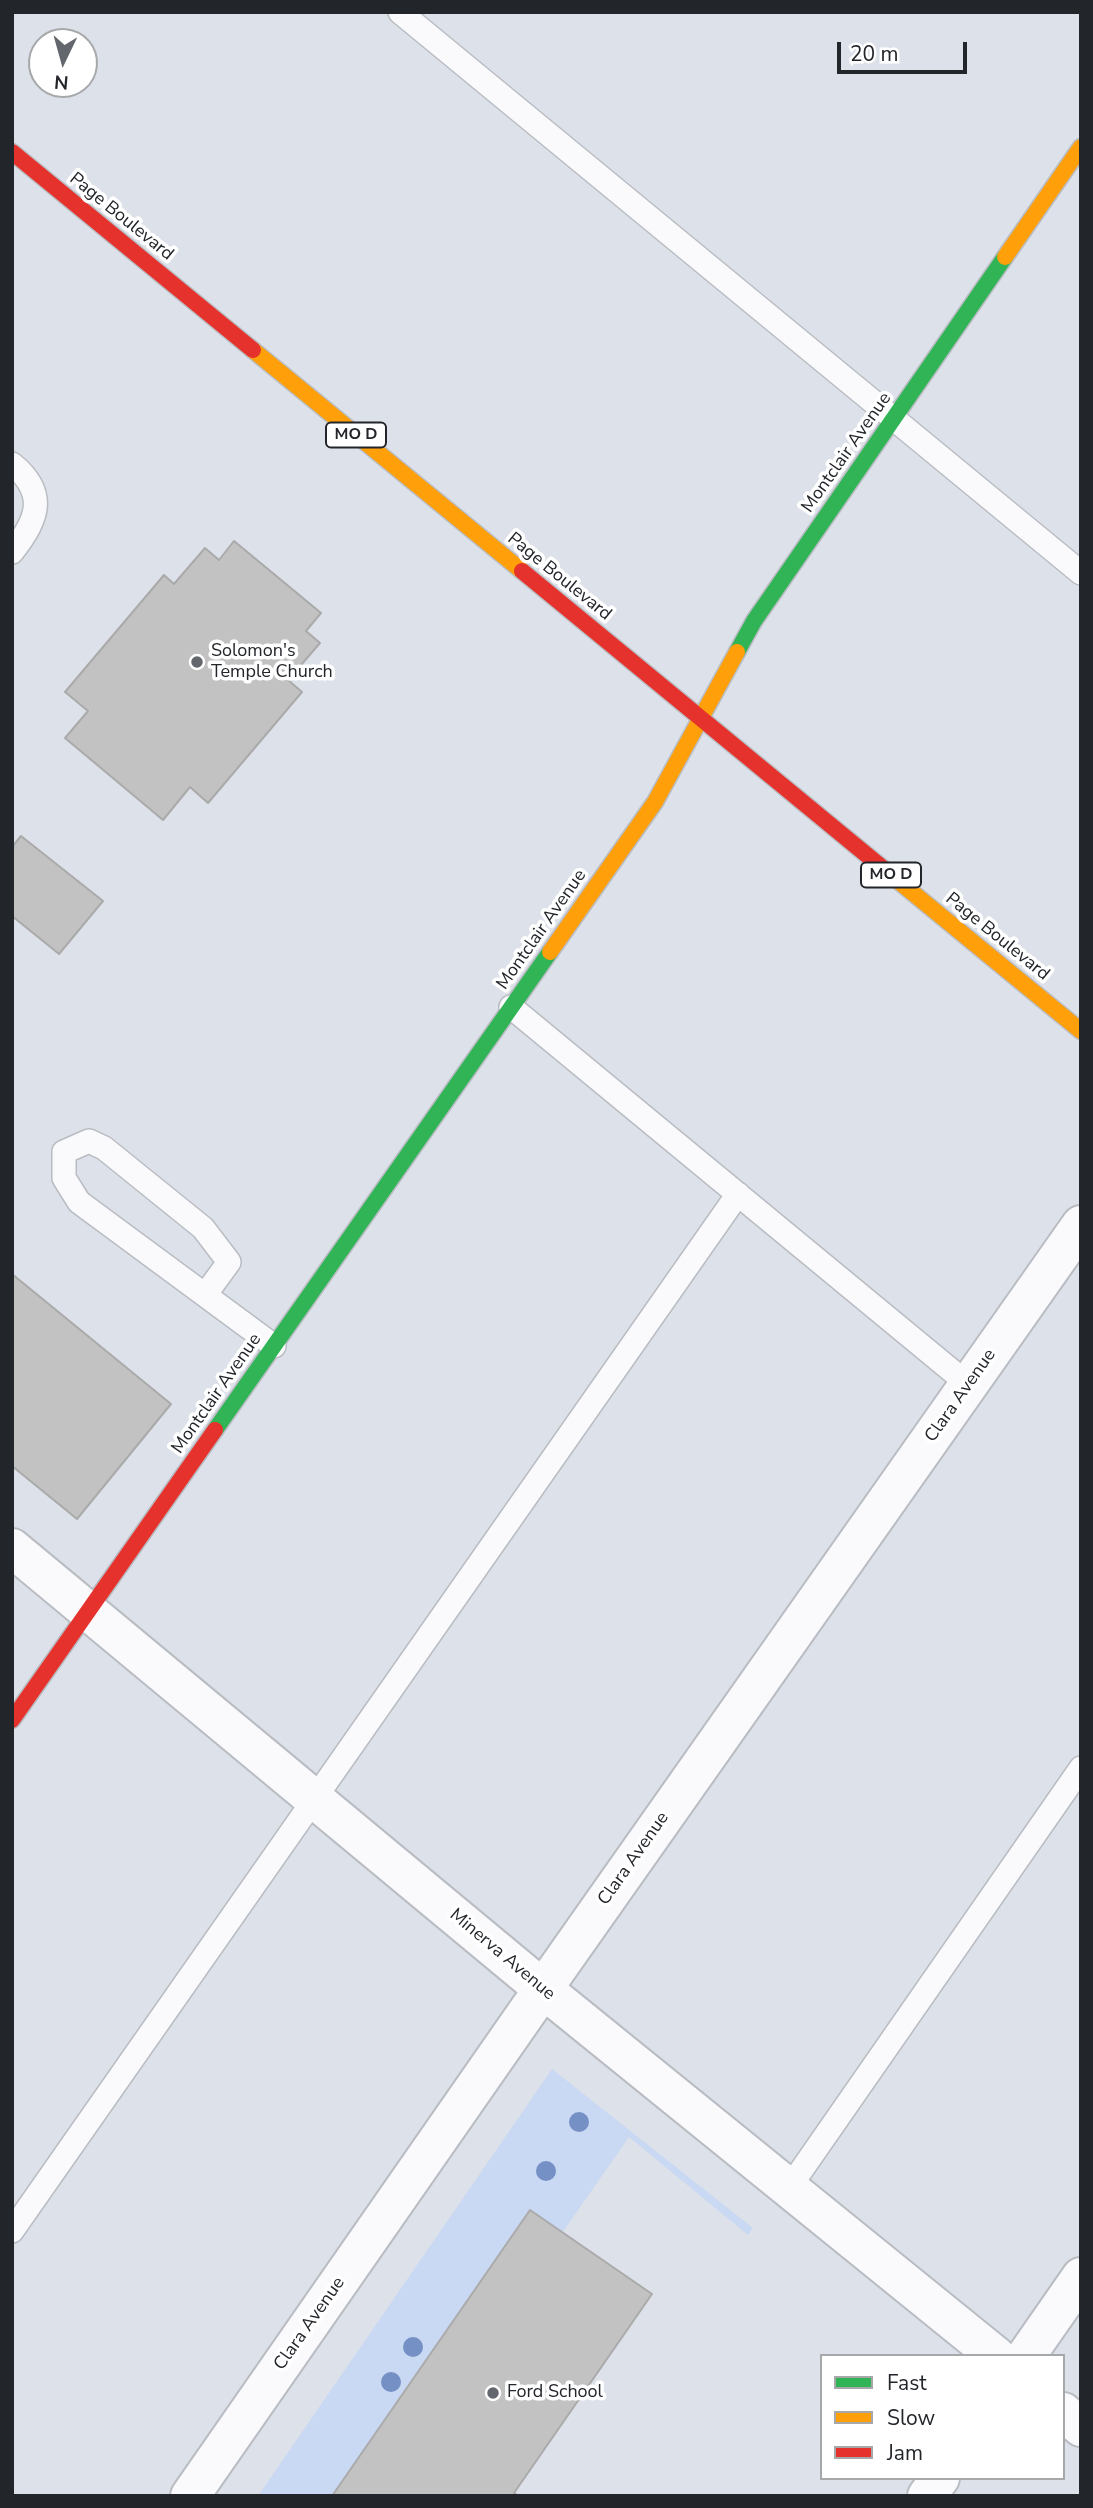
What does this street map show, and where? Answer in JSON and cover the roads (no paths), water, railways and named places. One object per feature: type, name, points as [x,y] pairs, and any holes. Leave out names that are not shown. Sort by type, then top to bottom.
[{"type":"street","name":"Montclair Avenue","points":[[12,1720],[655,802],[754,621],[1081,147]]},
{"type":"street","name":"Page Boulevard","points":[[12,152],[1081,1031]]},
{"type":"street","name":"Clara Avenue","points":[[190,2496],[1081,1225]]},
{"type":"street","name":"Minerva Avenue","points":[[12,1548],[543,1989],[994,2354]]},
{"type":"street","points":[[1027,2354],[1081,2277]]},
{"type":"street","points":[[1065,2414],[1081,2427]]},
{"type":"street","points":[[927,2496],[939,2480]]},
{"type":"lane","points":[[400,12],[1081,573]]},
{"type":"lane","points":[[12,464],[27,476],[37,502],[28,533],[12,552]]},
{"type":"lane","points":[[511,1007],[969,1385]]},
{"type":"lane","points":[[205,1295],[229,1262],[203,1228],[104,1148],[89,1141],[64,1152],[64,1178],[79,1202],[274,1346]]},
{"type":"lane","points":[[12,2231],[738,1194]]},
{"type":"lane","points":[[789,2188],[1081,1769]]},
{"type":"place","name":"Solomon's Temple Church","points":[[197,662]]},
{"type":"place","name":"Ford School","points":[[493,2393]]}]
